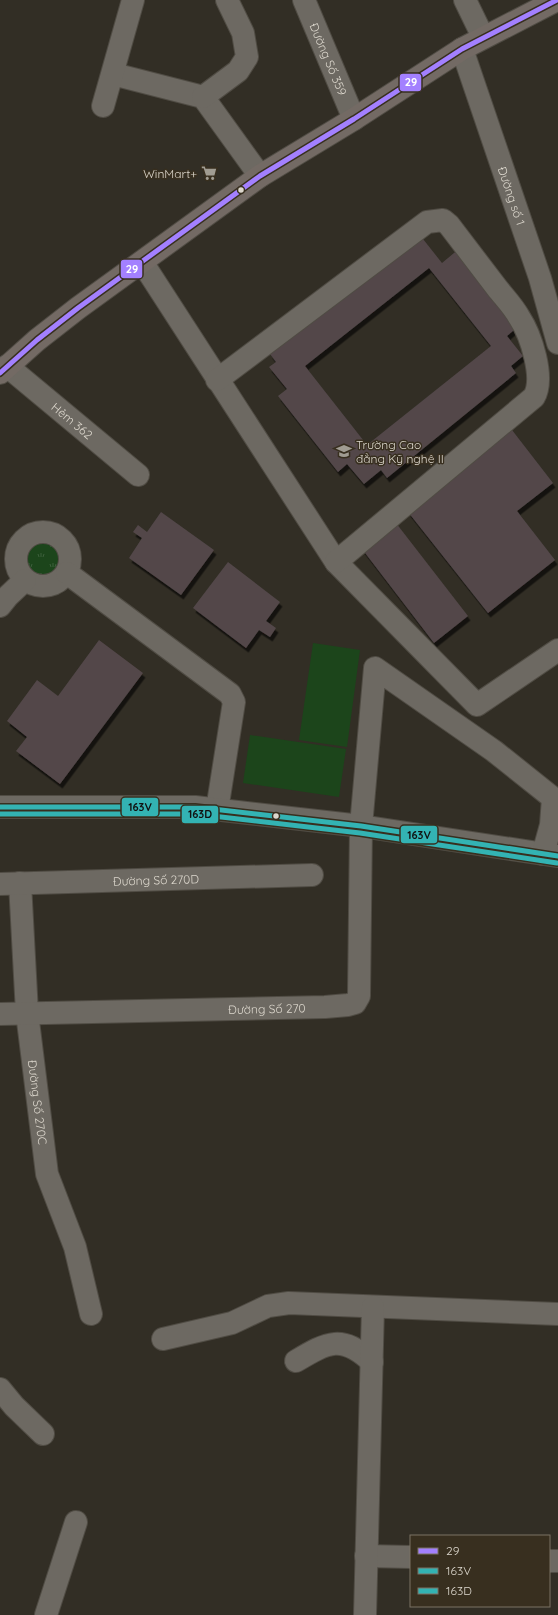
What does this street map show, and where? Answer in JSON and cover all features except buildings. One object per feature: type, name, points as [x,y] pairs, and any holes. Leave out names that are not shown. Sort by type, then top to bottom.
[{"type":"main road","points":[[4,369],[78,308],[260,176],[354,119],[462,49],[557,0]]},
{"type":"street","points":[[103,106],[133,0]]},
{"type":"street","points":[[203,97],[238,71],[247,57],[243,33],[227,0]]},
{"type":"street","name":"Đường Số 359","points":[[304,0],[354,119]]},
{"type":"street","points":[[465,0],[483,37]]},
{"type":"street","name":"Đường số 1","points":[[462,49],[540,278],[558,343]]},
{"type":"street","points":[[113,74],[203,97],[260,176]]},
{"type":"street","points":[[217,380],[427,222],[434,220],[443,220],[449,225],[520,317],[531,345],[538,370],[538,391],[534,398],[336,562]]},
{"type":"street","points":[[142,262],[336,562],[477,705],[558,650]]},
{"type":"street","name":"Hẻm 362","points":[[4,369],[138,475]]},
{"type":"street","points":[[43,532],[52,533],[60,538],[66,545],[70,554],[70,564],[67,573],[62,579],[48,586],[40,586],[25,580],[19,573],[16,564],[16,554],[22,542],[34,533],[43,532]]},
{"type":"street","points":[[67,573],[230,694],[234,702],[217,810]]},
{"type":"street","points":[[0,606],[25,580]]},
{"type":"street","points":[[0,807],[196,807],[361,826],[551,855],[553,798],[494,752],[375,668],[361,826]]},
{"type":"street","name":"Đường Số 270","points":[[0,1014],[326,1007],[355,1003],[359,996],[361,826]]},
{"type":"street","name":"Đường Số 270D","points":[[10,883],[312,875]]},
{"type":"street","name":"Đường Số 270C","points":[[10,883],[47,1174],[76,1247],[91,1314]]},
{"type":"street","points":[[163,1339],[232,1323],[268,1306],[289,1303],[558,1314]]},
{"type":"street","points":[[365,1615],[373,1307]]},
{"type":"street","points":[[296,1361],[327,1345],[340,1343],[360,1350],[372,1362]]},
{"type":"street","points":[[0,1389],[14,1406],[43,1434]]},
{"type":"street","points":[[46,1615],[76,1522]]},
{"type":"street","points":[[366,1556],[410,1557]]},
{"type":"green space","points":[[43,539],[51,541],[57,545],[61,551],[63,559],[61,567],[57,573],[51,577],[43,579],[35,577],[29,573],[25,567],[23,559],[25,551],[29,545],[35,541]]},
{"type":"green space","points":[[313,643],[360,650],[347,747],[299,740]]},
{"type":"green space","points":[[250,735],[346,749],[339,797],[243,783]]},
{"type":"transit line","name":"29","points":[[0,373],[37,340],[78,308],[260,176],[354,119],[462,49],[557,0]]},
{"type":"transit line","name":"163V","points":[[0,807],[195,807],[361,826],[558,856]]},
{"type":"transit line","name":"163D","points":[[0,814],[195,814],[360,833],[557,863]]},
{"type":"place","name":"WinMart+","points":[[209,173]]},
{"type":"place","name":"Trường Cao đẳng Kỹ nghệ II","points":[[344,451]]}]
